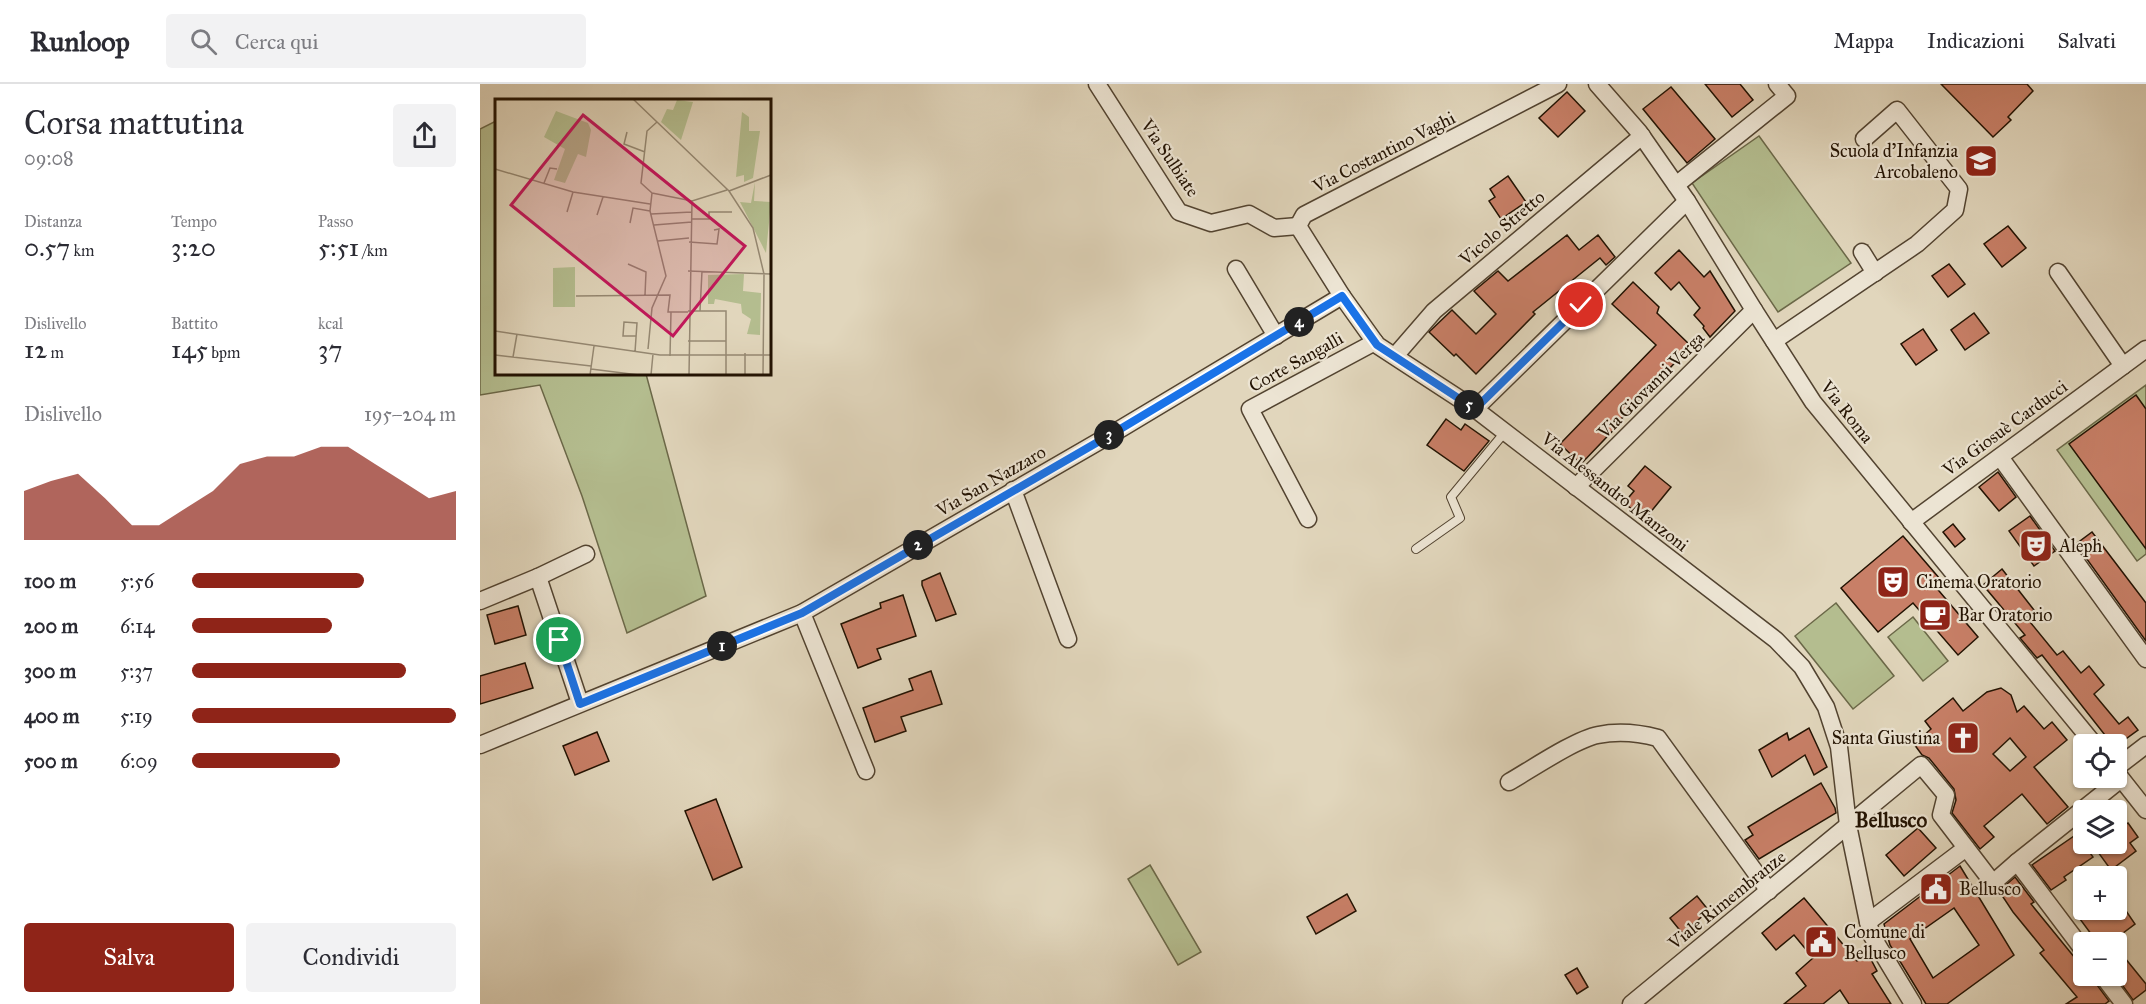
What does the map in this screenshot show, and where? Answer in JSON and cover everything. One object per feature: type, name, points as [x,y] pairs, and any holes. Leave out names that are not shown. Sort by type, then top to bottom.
[{"type":"street","name":"Via Sulbiate","points":[[1097,84],[1179,212],[1211,224],[1249,214],[1274,228],[1298,226]]},
{"type":"street","name":"Via Costantino Vaghi","points":[[1298,226],[1304,215],[1558,84]]},
{"type":"street","name":"Via Roma","points":[[1597,84],[1642,136],[1688,201],[1813,402],[2086,734]]},
{"type":"street","points":[[1676,185],[1787,96],[1777,84]]},
{"type":"street","points":[[1774,341],[1917,244],[1955,210],[1959,189],[1897,110],[1872,129],[1864,139]]},
{"type":"street","name":"Vicolo Stretto","points":[[1395,356],[1434,311],[1642,136]]},
{"type":"street","points":[[1475,409],[1688,201]]},
{"type":"street","name":"Via Alessandro Manzoni","points":[[1298,226],[1342,296],[1375,342],[1475,409],[1776,640],[1802,667],[1826,707],[1839,747],[1848,825],[1870,929],[1908,1002]]},
{"type":"street","points":[[1862,252],[1875,273]]},
{"type":"street","points":[[1236,269],[1276,336]]},
{"type":"street","points":[[2058,272],[2123,366]]},
{"type":"street","name":"Via San Nazzaro","points":[[480,744],[802,613],[1342,296]]},
{"type":"street","name":"Via Giovanni Verga","points":[[1576,487],[1754,310]]},
{"type":"street","name":"Corte Sangalli","points":[[1308,519],[1250,409],[1375,342]]},
{"type":"street","name":"Via Giosuè Carducci","points":[[1911,522],[2146,349]]},
{"type":"street","points":[[2000,457],[2146,659]]},
{"type":"street","points":[[1013,490],[1068,639]]},
{"type":"street","points":[[480,601],[586,554]]},
{"type":"street","points":[[538,577],[580,704]]},
{"type":"street","points":[[802,613],[866,771]]},
{"type":"street","points":[[1509,782],[1580,742],[1597,735],[1637,732],[1658,738],[1768,891]]},
{"type":"street","points":[[2127,764],[2146,745]]},
{"type":"street","name":"Viale Rimembranze","points":[[1631,1004],[1921,765],[1946,795],[1941,815],[1966,848]]},
{"type":"street","points":[[2127,785],[2146,810]]},
{"type":"street","points":[[1870,929],[1966,848],[1993,883],[2101,788]]},
{"type":"street","points":[[2017,862],[2073,936]]},
{"type":"street","points":[[2110,986],[2124,1004]]},
{"type":"lane","points":[[1416,549],[1460,518],[1451,497],[1505,432]]},
{"type":"green space","points":[[495,122],[495,375],[646,375],[706,596],[627,633],[582,496],[540,385],[480,395],[480,129]]},
{"type":"green space","points":[[1759,136],[1851,263],[1778,312],[1692,183]]},
{"type":"green space","points":[[2146,385],[2146,554],[2137,561],[2057,450]]},
{"type":"green space","points":[[1836,603],[1894,676],[1853,709],[1795,636]]},
{"type":"green space","points":[[1913,617],[1948,661],[1923,681],[1888,637]]},
{"type":"green space","points":[[1150,865],[1201,952],[1178,965],[1128,879]]},
{"type":"building","points":[[1705,84],[1740,84],[1753,100],[1732,117]]},
{"type":"building","points":[[1941,84],[2027,84],[2033,91],[2008,117],[2011,120],[1993,137]]},
{"type":"building","points":[[1671,87],[1715,139],[1687,163],[1643,109]]},
{"type":"building","points":[[1567,92],[1585,111],[1558,137],[1539,118]]},
{"type":"building","points":[[1508,176],[1526,202],[1501,219],[1489,201],[1495,197],[1490,189]]},
{"type":"building","points":[[2008,226],[2026,248],[2002,267],[1984,244]]},
{"type":"building","points":[[1567,235],[1579,250],[1598,235],[1615,257],[1606,265],[1600,258],[1533,312],[1535,314],[1476,374],[1429,332],[1452,310],[1476,334],[1496,314],[1474,291],[1498,271],[1508,281]]},
{"type":"building","points":[[1679,250],[1704,277],[1710,271],[1735,311],[1710,337],[1694,315],[1700,308],[1679,282],[1671,290],[1655,273]]},
{"type":"building","points":[[1949,264],[1965,284],[1948,297],[1932,276]]},
{"type":"building","points":[[1633,282],[1659,307],[1657,313],[1691,346],[1581,464],[1560,444],[1656,345],[1612,304]]},
{"type":"building","points":[[1974,313],[1989,333],[1965,350],[1951,330]]},
{"type":"building","points":[[1923,329],[1937,350],[1916,365],[1901,344]]},
{"type":"building","points":[[2136,395],[2146,409],[2146,549],[2069,444]]},
{"type":"building","points":[[1446,419],[1461,430],[1465,424],[1489,441],[1464,471],[1427,445]]},
{"type":"building","points":[[1645,466],[1671,487],[1645,519],[1624,503],[1634,491],[1628,486]]},
{"type":"building","points":[[1998,472],[2016,497],[1999,511],[1979,487]]},
{"type":"building","points":[[2030,516],[2055,551],[2034,566],[2009,531]]},
{"type":"building","points":[[1953,524],[1965,539],[1955,547],[1943,532]]},
{"type":"building","points":[[2092,532],[2146,603],[2146,641],[2076,544]]},
{"type":"building","name":"Cinema Oratorio","points":[[1903,536],[1940,579],[1934,585],[1978,637],[1958,655],[1913,603],[1878,632],[1841,588]]},
{"type":"building","points":[[2002,569],[2034,610],[2026,617],[2057,655],[2063,651],[2081,673],[2089,666],[2104,685],[2094,694],[2119,724],[2128,717],[2138,730],[2127,738],[2127,734],[2104,734],[2042,655],[2037,658],[2020,638],[2025,635],[1983,585]]},
{"type":"building","points":[[940,573],[956,614],[936,621],[922,581]]},
{"type":"building","points":[[903,595],[916,636],[877,649],[881,659],[858,668],[841,624],[881,608],[880,603]]},
{"type":"building","points":[[518,606],[526,635],[495,644],[487,615]]},
{"type":"building","points":[[525,663],[533,688],[480,704],[480,676]]},
{"type":"building","points":[[931,671],[942,704],[901,717],[906,731],[875,742],[863,708],[913,690],[909,679]]},
{"type":"building","points":[[2001,688],[2011,695],[2017,712],[2024,706],[2044,729],[2052,722],[2067,740],[2034,767],[2068,807],[2047,824],[2022,794],[1984,826],[1994,837],[1980,849],[1952,813],[1956,800],[1954,789],[1929,758],[1922,755],[1914,744],[1931,729],[1925,721],[1953,698],[1963,711],[1987,692]],"holes":[[[2010,738],[2026,757],[2010,771],[1993,754]]]},
{"type":"building","points":[[1809,728],[1827,767],[1814,775],[1805,755],[1772,777],[1759,750],[1787,733],[1789,740]]},
{"type":"building","points":[[597,732],[609,761],[575,775],[563,746]]},
{"type":"building","points":[[1821,783],[1836,813],[1759,859],[1745,840],[1753,835],[1748,827]]},
{"type":"building","points":[[716,799],[742,867],[713,880],[685,811]]},
{"type":"building","points":[[2127,824],[2138,837],[2130,843],[2136,851],[2116,866],[2108,866],[2099,854],[2127,854]]},
{"type":"building","points":[[1918,828],[1936,848],[1904,876],[1886,855]]},
{"type":"building","points":[[2073,837],[2073,854],[2091,854],[2093,857],[2080,866],[2073,866],[2073,871],[2064,877],[2066,880],[2051,890],[2032,865]]},
{"type":"building","points":[[1960,866],[2014,955],[1947,1004],[1926,1004],[1890,945],[1884,924]],"holes":[[[1954,908],[1979,945],[1933,978],[1910,939]]]},
{"type":"building","points":[[2015,877],[2034,902],[2031,904],[2073,956],[2073,986],[2098,986],[2109,1001],[2105,1004],[2066,1004],[2077,997],[2040,953],[2044,950],[1999,891]]},
{"type":"building","points":[[1347,894],[1356,911],[1316,934],[1307,917]]},
{"type":"building","points":[[1697,896],[1709,911],[1682,933],[1670,918]]},
{"type":"building","points":[[1804,898],[1857,961],[1867,952],[1877,971],[1872,974],[1891,1004],[1849,1004],[1840,990],[1823,1004],[1784,1004],[1806,986],[1796,973],[1813,958],[1794,935],[1776,950],[1762,933]]},
{"type":"building","points":[[2127,912],[2135,924],[2124,932],[2090,932],[2081,920],[2127,920]]},
{"type":"building","points":[[2127,961],[2146,984],[2146,990],[2133,1000],[2123,986],[2127,986]]},
{"type":"building","points":[[1577,968],[1588,987],[1577,994],[1565,975]]},
{"type":"place","name":"Scuola d'Infanzia Arcobaleno","points":[[1981,161]]},
{"type":"place","name":"Aleph","points":[[2036,546]]},
{"type":"place","name":"Cinema Oratorio","points":[[1893,582]]},
{"type":"place","name":"Bar Oratorio","points":[[1935,615]]},
{"type":"place","name":"Santa Giustina","points":[[1963,738]]},
{"type":"place","name":"Bellusco","points":[[1936,889]]},
{"type":"place","name":"Comune di Bellusco","points":[[1821,942]]},
{"type":"district","name":"Bellusco","points":[[1891,820]]},
{"type":"route","points":[[559,640],[580,704],[802,613],[1122,428],[1342,296],[1377,345],[1475,409],[1581,305]]}]
